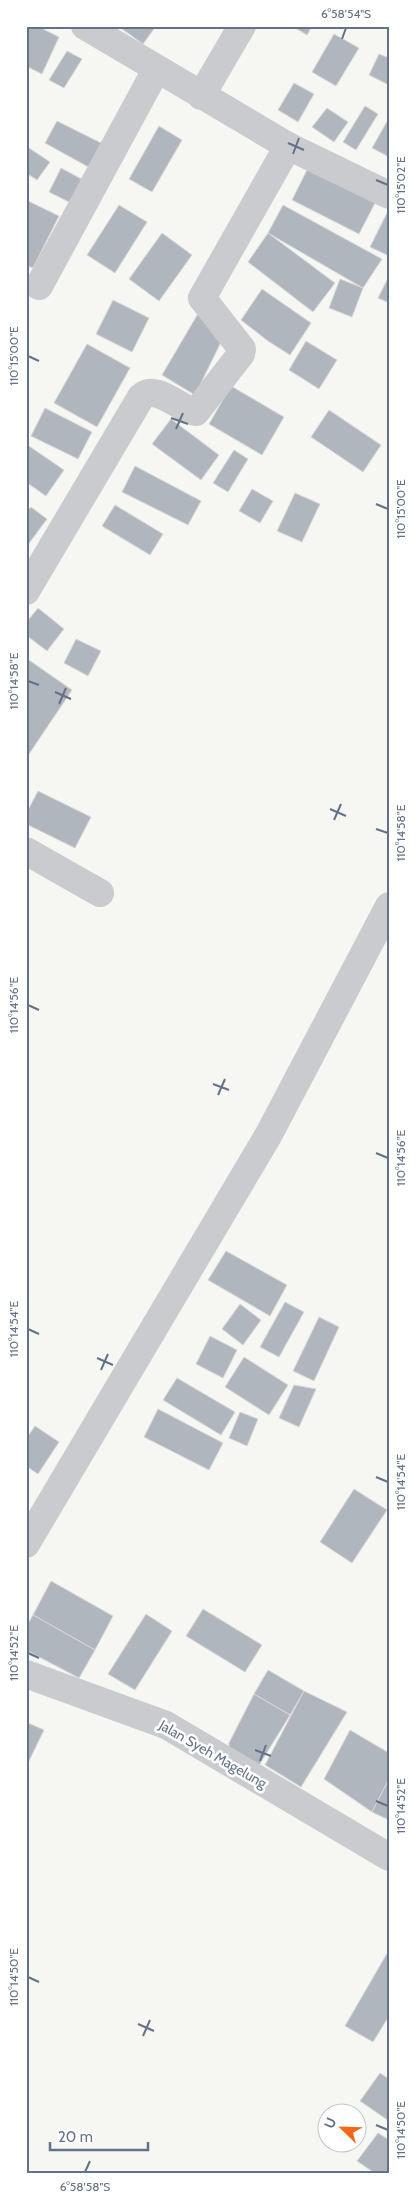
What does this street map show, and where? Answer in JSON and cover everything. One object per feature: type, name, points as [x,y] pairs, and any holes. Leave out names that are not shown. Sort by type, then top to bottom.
[{"type":"street","points":[[85,26],[156,70],[288,146],[389,195]]},
{"type":"street","points":[[201,96],[242,26]]},
{"type":"street","points":[[39,286],[156,70]]},
{"type":"street","points":[[26,591],[141,397],[145,393],[154,392],[196,412],[241,354],[242,349],[202,298],[288,146]]},
{"type":"street","points":[[26,851],[100,893]]},
{"type":"street","points":[[26,1544],[269,1134],[389,906]]},
{"type":"street","name":"Jalan Syeh Magelung","points":[[26,1674],[166,1725],[389,1857]]},
{"type":"building","points":[[26,26],[37,26],[59,37],[42,74],[26,66]]},
{"type":"building","points":[[118,26],[156,26],[143,44]]},
{"type":"building","points":[[292,26],[312,26],[307,35]]},
{"type":"building","points":[[334,34],[359,48],[336,86],[312,72]]},
{"type":"building","points":[[67,51],[82,59],[64,88],[49,80]]},
{"type":"building","points":[[379,54],[389,58],[389,85],[369,75]]},
{"type":"building","points":[[294,83],[314,94],[298,122],[278,110]]},
{"type":"building","points":[[365,106],[378,114],[356,150],[343,142]]},
{"type":"building","points":[[327,108],[348,122],[334,142],[312,127]]},
{"type":"building","points":[[389,118],[389,157],[372,148]]},
{"type":"building","points":[[57,121],[105,145],[92,169],[45,143]]},
{"type":"building","points":[[159,126],[182,140],[152,192],[129,179]]},
{"type":"building","points":[[26,146],[50,162],[37,180],[26,173]]},
{"type":"building","points":[[309,166],[376,201],[359,234],[292,200]]},
{"type":"building","points":[[61,168],[85,181],[73,204],[49,192]]},
{"type":"building","points":[[26,200],[59,216],[33,268],[26,265]]},
{"type":"building","points":[[119,205],[147,222],[115,273],[87,255]]},
{"type":"building","points":[[283,205],[382,259],[363,288],[268,233]]},
{"type":"building","points":[[389,209],[389,256],[370,247]]},
{"type":"building","points":[[162,233],[192,255],[159,301],[129,279]]},
{"type":"building","points":[[268,233],[335,283],[313,312],[248,262]]},
{"type":"building","points":[[389,276],[389,303],[378,298]]},
{"type":"building","points":[[340,279],[363,288],[352,317],[329,308]]},
{"type":"building","points":[[262,289],[311,323],[290,355],[241,320]]},
{"type":"building","points":[[113,300],[149,318],[132,352],[96,334]]},
{"type":"building","points":[[199,312],[224,336],[195,395],[162,375]]},
{"type":"building","points":[[306,341],[337,360],[319,389],[289,370]]},
{"type":"building","points":[[87,344],[130,368],[97,427],[54,403]]},
{"type":"building","points":[[231,386],[284,417],[262,455],[209,424]]},
{"type":"building","points":[[45,408],[92,432],[78,459],[31,436]]},
{"type":"building","points":[[329,410],[381,445],[363,472],[311,437]]},
{"type":"building","points":[[171,419],[219,455],[201,480],[152,444]]},
{"type":"building","points":[[26,444],[64,470],[46,496],[26,482]]},
{"type":"building","points":[[234,450],[248,459],[228,492],[213,483]]},
{"type":"building","points":[[135,466],[201,501],[188,525],[122,492]]},
{"type":"building","points":[[252,489],[273,501],[260,523],[239,511]]},
{"type":"building","points":[[295,493],[320,504],[302,542],[277,531]]},
{"type":"building","points":[[115,505],[163,534],[150,555],[102,526]]},
{"type":"building","points":[[31,507],[47,519],[27,546],[26,512]]},
{"type":"building","points":[[38,608],[64,629],[47,651],[26,635],[26,623]]},
{"type":"building","points":[[76,639],[101,651],[88,676],[64,663]]},
{"type":"building","points":[[26,658],[72,690],[29,754],[26,752]]},
{"type":"building","points":[[38,791],[91,817],[75,848],[26,824],[26,814]]},
{"type":"building","points":[[226,1251],[287,1285],[270,1316],[208,1280]]},
{"type":"building","points":[[285,1302],[304,1312],[279,1357],[260,1347]]},
{"type":"building","points":[[240,1304],[261,1320],[243,1345],[222,1329]]},
{"type":"building","points":[[319,1317],[339,1327],[314,1381],[293,1371]]},
{"type":"building","points":[[210,1336],[237,1350],[223,1378],[196,1364]]},
{"type":"building","points":[[244,1357],[288,1385],[269,1415],[225,1387]]},
{"type":"building","points":[[177,1378],[235,1412],[221,1435],[163,1400]]},
{"type":"building","points":[[294,1385],[316,1389],[299,1427],[279,1418]]},
{"type":"building","points":[[158,1409],[223,1443],[209,1470],[144,1437]]},
{"type":"building","points":[[240,1412],[258,1419],[247,1446],[229,1438]]},
{"type":"building","points":[[35,1426],[59,1442],[38,1474],[26,1466],[26,1439]]},
{"type":"building","points":[[354,1489],[387,1510],[352,1563],[320,1542]]},
{"type":"building","points":[[51,1581],[113,1616],[95,1650],[33,1615]]},
{"type":"building","points":[[203,1609],[262,1645],[245,1672],[186,1636]]},
{"type":"building","points":[[146,1614],[172,1631],[135,1690],[108,1674]]},
{"type":"building","points":[[33,1615],[95,1650],[79,1678],[26,1650],[26,1627]]},
{"type":"building","points":[[268,1670],[304,1691],[290,1715],[254,1694]]},
{"type":"building","points":[[304,1691],[347,1712],[301,1787],[265,1765]]},
{"type":"building","points":[[254,1694],[290,1715],[258,1767],[229,1749],[229,1743]]},
{"type":"building","points":[[26,1722],[44,1730],[26,1767]]},
{"type":"building","points":[[350,1730],[389,1753],[389,1779],[372,1812],[324,1779]]},
{"type":"building","points":[[389,1779],[389,1820],[372,1812]]},
{"type":"building","points":[[389,1950],[389,2016],[373,2042],[345,2026]]},
{"type":"building","points":[[380,2073],[389,2079],[389,2121],[368,2107],[368,2102],[360,2101]]},
{"type":"building","points":[[378,2133],[389,2140],[389,2174],[376,2174],[357,2161],[364,2152],[368,2152],[368,2146]]}]
